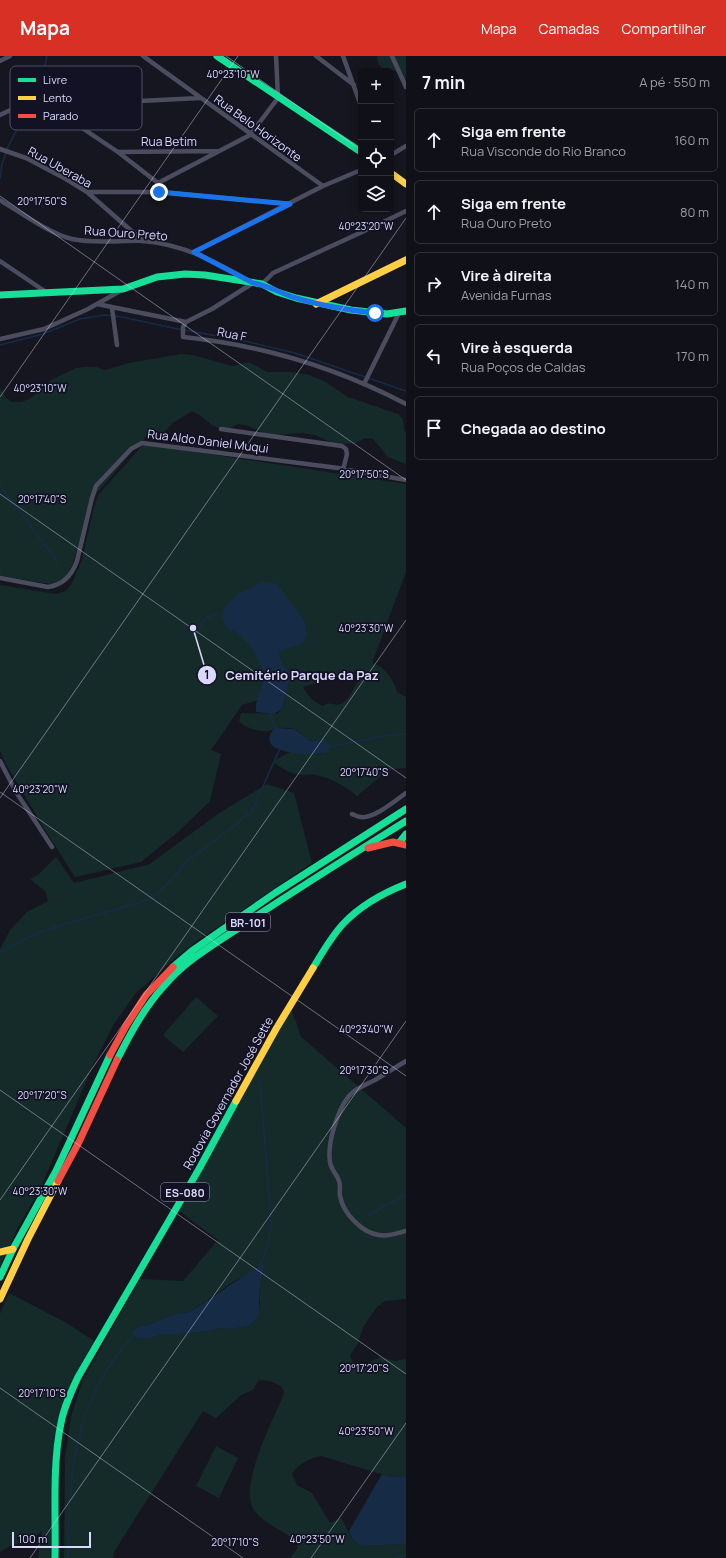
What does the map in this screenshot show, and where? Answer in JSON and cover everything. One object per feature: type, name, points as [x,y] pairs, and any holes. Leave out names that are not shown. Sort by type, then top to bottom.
[{"type":"main road","points":[[217,56],[358,150]]},
{"type":"main road","points":[[394,175],[406,184]]},
{"type":"main road","points":[[316,304],[406,260]]},
{"type":"main road","points":[[0,296],[124,290],[157,278],[185,274],[205,275],[262,284],[278,292],[316,304],[375,313],[403,312]]},
{"type":"main road","name":"BR-101","points":[[0,1277],[13,1249],[56,1171],[106,1063],[137,1008],[158,982],[193,950],[230,924],[275,893],[406,809]]},
{"type":"main road","points":[[399,843],[384,835],[383,831],[385,827],[406,813]]},
{"type":"main road","name":"BR-101","points":[[0,1299],[16,1261],[71,1157],[121,1050],[150,1004],[165,984],[183,966],[279,900],[406,821]]},
{"type":"main road","points":[[356,852],[381,844],[399,843],[406,834]]},
{"type":"main road","name":"Rodovia Governador José Sette","points":[[55,1558],[58,1440],[61,1422],[68,1399],[78,1377],[199,1169],[276,1029],[327,945],[340,928],[352,916],[387,891],[406,884]]},
{"type":"main road","points":[[0,1252],[13,1249]]},
{"type":"street","points":[[0,61],[10,56]]},
{"type":"street","name":"Rua Belo Horizonte","points":[[142,56],[323,186]]},
{"type":"street","points":[[158,183],[250,135],[278,98],[276,56]]},
{"type":"street","points":[[316,56],[354,85]]},
{"type":"street","points":[[343,56],[360,104]]},
{"type":"street","points":[[392,56],[406,87]]},
{"type":"street","points":[[142,101],[200,98]]},
{"type":"street","points":[[0,115],[10,110]]},
{"type":"street","points":[[85,130],[118,152],[158,183],[159,192]]},
{"type":"street","points":[[394,153],[406,146]]},
{"type":"street","name":"Rua Uberaba","points":[[0,149],[26,158],[87,192],[143,241]]},
{"type":"street","name":"Rua Betim","points":[[118,152],[220,151]]},
{"type":"street","points":[[194,252],[323,186],[358,171]]},
{"type":"street","points":[[87,192],[159,192],[290,204]]},
{"type":"street","name":"Rua Ouro Preto","points":[[0,200],[54,232],[73,239],[143,241],[169,245],[194,252],[253,283]]},
{"type":"street","points":[[262,284],[273,273],[406,211]]},
{"type":"street","points":[[0,261],[47,293]]},
{"type":"street","name":"Rua F","points":[[253,283],[212,309],[186,322],[183,330],[183,337],[207,339],[281,355],[323,368],[364,384]]},
{"type":"street","points":[[0,339],[44,329],[124,290]]},
{"type":"street","points":[[97,304],[186,322]]},
{"type":"street","points":[[112,308],[117,345]]},
{"type":"street","points":[[403,312],[364,384],[406,404]]},
{"type":"street","points":[[221,429],[342,446],[346,449],[343,470]]},
{"type":"street","name":"Rua Aldo Daniel Muqui","points":[[0,578],[48,587],[56,586],[64,582],[74,569],[96,486],[136,444],[148,443],[338,468],[406,480]]},
{"type":"street","points":[[0,761],[16,792],[52,847]]},
{"type":"street","points":[[352,814],[360,817],[367,817],[375,814],[406,793]]},
{"type":"street","points":[[406,1061],[357,1089],[348,1097],[335,1122],[330,1149],[330,1162],[332,1169],[340,1182],[340,1196],[345,1210],[354,1221],[368,1231],[380,1236],[397,1234],[406,1231]]},
{"type":"green space","points":[[377,56],[406,56],[406,80],[394,71],[394,68],[383,68],[380,66]]},
{"type":"green space","points":[[181,354],[192,355],[233,366],[249,362],[267,372],[292,372],[309,375],[324,381],[348,397],[398,414],[403,419],[404,430],[406,432],[406,464],[388,457],[373,439],[365,438],[356,443],[335,444],[315,435],[302,433],[278,435],[264,433],[246,425],[238,424],[230,428],[223,429],[213,426],[192,411],[173,423],[163,433],[157,436],[151,432],[96,494],[87,516],[73,563],[67,576],[57,585],[0,576],[0,388],[6,398],[12,402],[22,402],[32,397],[51,380],[76,368],[96,367],[105,370],[129,363]]},
{"type":"green space","points":[[150,445],[406,484],[406,572],[372,663],[388,674],[394,683],[397,692],[406,697],[406,768],[393,769],[383,774],[357,796],[333,780],[314,775],[299,775],[291,773],[274,763],[275,760],[293,752],[322,754],[321,741],[311,741],[298,731],[290,728],[261,731],[248,728],[239,721],[241,713],[277,714],[282,709],[286,692],[242,705],[211,750],[221,754],[210,801],[178,832],[141,862],[75,877],[47,833],[6,764],[0,751],[0,585],[56,594],[66,591],[72,583],[82,560],[98,495],[142,446]],"holes":[[[363,669],[348,699],[338,705],[326,704],[323,706],[311,698],[303,687]]]},
{"type":"green space","points":[[267,784],[294,793],[312,863],[197,941],[174,959],[135,994],[114,1024],[95,1061],[41,1187],[17,1229],[0,1266],[0,949],[10,930],[27,912],[48,901],[45,891],[30,879],[38,875],[56,857],[74,883],[150,864],[219,813]]},
{"type":"green space","points":[[196,997],[218,1016],[183,1052],[163,1035]]},
{"type":"green space","points":[[291,1009],[300,1036],[406,1128],[406,1299],[385,1301],[377,1307],[363,1327],[358,1344],[350,1355],[352,1361],[358,1365],[365,1364],[380,1357],[395,1361],[406,1359],[406,1477],[391,1477],[321,1456],[305,1462],[292,1474],[297,1485],[312,1493],[330,1523],[341,1518],[353,1540],[361,1546],[406,1544],[406,1558],[290,1558],[297,1548],[296,1541],[258,1515],[254,1510],[250,1499],[250,1486],[259,1453],[284,1392],[281,1386],[270,1381],[262,1380],[258,1381],[253,1390],[241,1395],[216,1418],[203,1411],[114,1552],[113,1558],[64,1558],[65,1459],[71,1417],[83,1380],[140,1279],[183,1281],[218,1240],[178,1210]],"holes":[[[258,1266],[264,1267],[259,1293],[260,1304],[248,1326],[232,1329],[219,1328],[208,1331],[180,1334],[163,1334],[151,1338],[140,1326],[148,1325],[175,1314],[190,1312],[234,1281],[247,1275]]]},
{"type":"green space","points":[[9,1293],[65,1322],[94,1341],[78,1370],[60,1413],[53,1558],[38,1558],[42,1531],[28,1541],[10,1546],[0,1552],[0,1314]]},
{"type":"green space","points":[[216,1446],[238,1458],[219,1498],[196,1486]]},
{"type":"water","points":[[270,582],[276,584],[282,590],[304,620],[307,635],[304,641],[300,644],[284,649],[280,653],[283,665],[294,677],[289,681],[282,709],[274,714],[256,712],[256,704],[262,686],[261,666],[253,649],[237,632],[230,630],[225,626],[222,616],[226,605],[238,594],[260,583]]},
{"type":"water","points":[[273,729],[294,729],[311,741],[326,741],[330,744],[330,747],[327,752],[322,754],[300,754],[278,749],[271,744],[269,738]]},
{"type":"water","points":[[262,1264],[264,1267],[259,1293],[259,1312],[256,1319],[248,1326],[232,1329],[219,1328],[208,1331],[180,1334],[163,1334],[151,1338],[138,1338],[133,1335],[133,1331],[140,1326],[148,1325],[175,1314],[190,1312]]},
{"type":"water","points":[[382,1474],[391,1477],[406,1477],[406,1544],[361,1546],[353,1540],[349,1531]]},
{"type":"waterway","points":[[44,66],[47,56]]},
{"type":"waterway","points":[[7,149],[16,130]]},
{"type":"waterway","points":[[0,178],[2,164],[6,153]]},
{"type":"waterway","points":[[0,345],[43,334],[80,319],[105,315],[240,340],[295,353],[406,391]]},
{"type":"waterway","points":[[0,486],[58,562]]},
{"type":"waterway","points":[[192,637],[207,618],[216,614],[224,614]]},
{"type":"waterway","points":[[271,713],[270,715],[276,730]]},
{"type":"waterway","points":[[329,747],[383,736],[406,734]]},
{"type":"waterway","points":[[0,952],[33,935],[141,902],[156,895],[187,861],[239,822],[253,809],[280,748]]},
{"type":"waterway","points":[[260,1081],[271,1222],[268,1243],[261,1265]]},
{"type":"waterway","points":[[368,1215],[406,1195]]},
{"type":"waterway","points":[[68,1558],[71,1481],[81,1430],[99,1383],[123,1347],[135,1335]]},
{"type":"waterway","points":[[396,1558],[406,1555]]},
{"type":"traffic: fast","points":[[217,56],[358,150]]},
{"type":"traffic: fast","points":[[0,295],[123,289],[157,277],[185,274],[205,275],[262,284],[277,292],[296,298],[351,310],[387,314],[406,311]]},
{"type":"traffic: fast","points":[[173,967],[193,950],[275,893],[406,809]]},
{"type":"traffic: fast","points":[[117,1060],[132,1031],[150,1003],[172,977],[190,961],[281,900],[406,821]]},
{"type":"traffic: fast","points":[[399,843],[406,834]]},
{"type":"traffic: fast","points":[[313,968],[327,945],[350,917],[372,901],[406,884]]},
{"type":"traffic: fast","points":[[0,1277],[13,1249],[56,1171],[110,1055]]},
{"type":"traffic: fast","points":[[55,1558],[56,1456],[61,1423],[68,1400],[78,1377],[199,1169],[236,1101]]},
{"type":"traffic: slow","points":[[394,175],[406,184]]},
{"type":"traffic: slow","points":[[316,304],[406,260]]},
{"type":"traffic: slow","points":[[236,1101],[276,1029],[313,968]]},
{"type":"traffic: slow","points":[[0,1299],[28,1239],[58,1181]]},
{"type":"traffic: slow","points":[[0,1252],[13,1249]]},
{"type":"traffic: jam","points":[[368,848],[393,842],[406,845]]},
{"type":"traffic: jam","points":[[110,1055],[126,1026],[146,995],[173,967]]},
{"type":"traffic: jam","points":[[58,1181],[79,1142],[117,1060]]},
{"type":"place","name":"Cemitério Parque da Paz","points":[[193,628]]},
{"type":"route","points":[[159,192],[290,204],[194,252],[253,283],[262,284],[278,292],[316,304],[375,313]]}]
